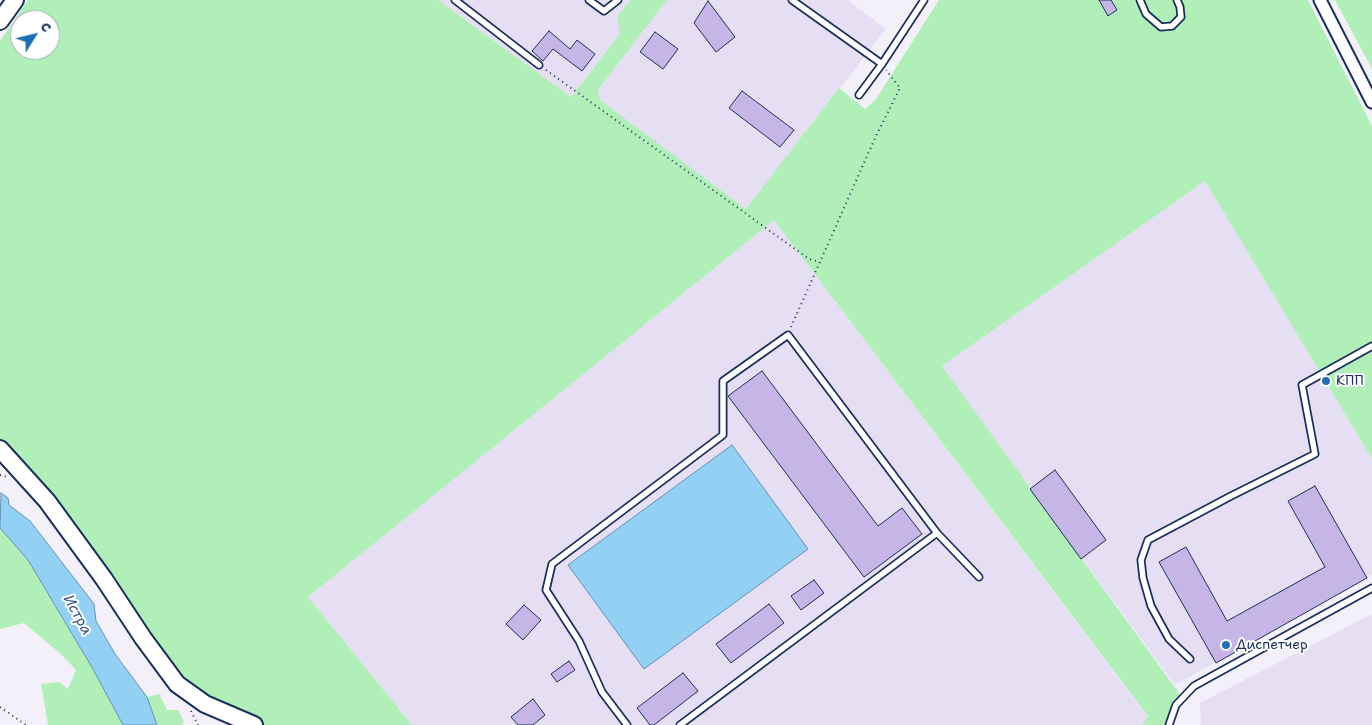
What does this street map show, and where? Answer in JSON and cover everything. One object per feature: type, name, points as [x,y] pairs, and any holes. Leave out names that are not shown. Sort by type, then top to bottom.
[{"type":"street","points":[[0,21],[15,0]]},
{"type":"street","points":[[1320,0],[1372,102]]},
{"type":"street","points":[[0,449],[47,501],[177,684],[205,704],[254,725]]},
{"type":"lane","points":[[454,0],[539,65]]},
{"type":"lane","points":[[589,0],[604,11],[618,0]]},
{"type":"lane","points":[[792,0],[882,64]]},
{"type":"lane","points":[[859,95],[924,0]]},
{"type":"lane","points":[[1140,0],[1146,14],[1161,27],[1172,26],[1181,17],[1177,0]]},
{"type":"lane","points":[[627,725],[602,692],[579,641],[546,590],[552,564],[723,435],[723,381],[788,334],[937,532],[979,577]]},
{"type":"lane","points":[[1190,659],[1169,639],[1150,606],[1140,560],[1148,540],[1315,454],[1302,385],[1372,346]]},
{"type":"lane","points":[[680,725],[937,532]]},
{"type":"lane","points":[[1169,725],[1176,705],[1194,686],[1372,588]]},
{"type":"path","points":[[788,334],[900,88],[882,64]]},
{"type":"path","points":[[539,65],[810,259],[820,262]]},
{"type":"path","points":[[0,707],[26,725]]},
{"type":"shaded area","points":[[438,0],[630,0],[617,17],[620,34],[571,97]]},
{"type":"shaded area","points":[[667,0],[848,0],[886,29],[746,209],[600,101],[598,90]]},
{"type":"shaded area","points":[[1205,181],[1372,459],[1372,575],[1175,685],[941,366]]},
{"type":"shaded area","points":[[774,220],[1148,717],[1142,725],[412,725],[308,597]]},
{"type":"shaded area","points":[[1372,614],[1372,725],[1201,725],[1200,703]]},
{"type":"green space","points":[[28,0],[438,0],[571,97],[620,34],[617,17],[630,0],[667,0],[598,90],[600,100],[746,209],[839,88],[865,109],[876,99],[939,0],[1308,0],[1372,126],[1372,459],[1205,181],[942,366],[1184,700],[1170,725],[1142,725],[1148,716],[774,220],[308,597],[412,725],[255,725],[224,710],[178,675],[131,611],[50,492],[0,441],[0,41],[10,26],[10,60],[60,60],[60,10],[21,10]]},
{"type":"green space","points":[[1335,0],[1372,0],[1372,69]]},
{"type":"green space","points":[[0,528],[28,560],[93,669],[123,725],[48,725],[41,684],[59,682],[68,689],[76,670],[62,655],[24,623],[0,629]]},
{"type":"green space","points":[[159,694],[167,710],[178,710],[184,721],[182,725],[157,725],[147,697]]},
{"type":"water","points":[[732,445],[808,549],[644,669],[568,565]]},
{"type":"water","name":"Истра","points":[[1,493],[8,498],[9,505],[30,521],[94,604],[96,621],[115,654],[147,697],[157,725],[123,725],[93,669],[28,560],[0,528]]},
{"type":"building","points":[[1099,0],[1111,0],[1117,10],[1108,16]]},
{"type":"building","points":[[708,1],[735,37],[716,52],[694,23]]},
{"type":"building","points":[[549,31],[570,49],[577,40],[595,54],[582,71],[553,49],[543,61],[532,51]]},
{"type":"building","points":[[655,32],[678,49],[663,69],[640,52]]},
{"type":"building","points":[[742,91],[794,130],[780,147],[729,108]]},
{"type":"building","points":[[762,371],[878,526],[902,508],[922,534],[864,577],[728,396]]},
{"type":"building","points":[[1055,470],[1106,540],[1081,559],[1030,489]]},
{"type":"building","points":[[1315,486],[1367,578],[1216,663],[1159,562],[1186,547],[1227,621],[1325,567],[1288,501]]},
{"type":"building","points":[[814,580],[824,593],[801,610],[791,596]]},
{"type":"building","points":[[769,604],[784,623],[731,663],[716,644]]},
{"type":"building","points":[[524,605],[541,620],[523,640],[506,624]]},
{"type":"building","points":[[569,661],[575,670],[557,682],[551,674]]},
{"type":"building","points":[[683,673],[698,691],[654,725],[650,725],[637,708]]},
{"type":"building","points":[[533,699],[545,715],[533,725],[518,725],[511,717]]},
{"type":"place","name":"КПП","points":[[1326,381]]},
{"type":"place","name":"Диспетчер","points":[[1226,645]]}]
